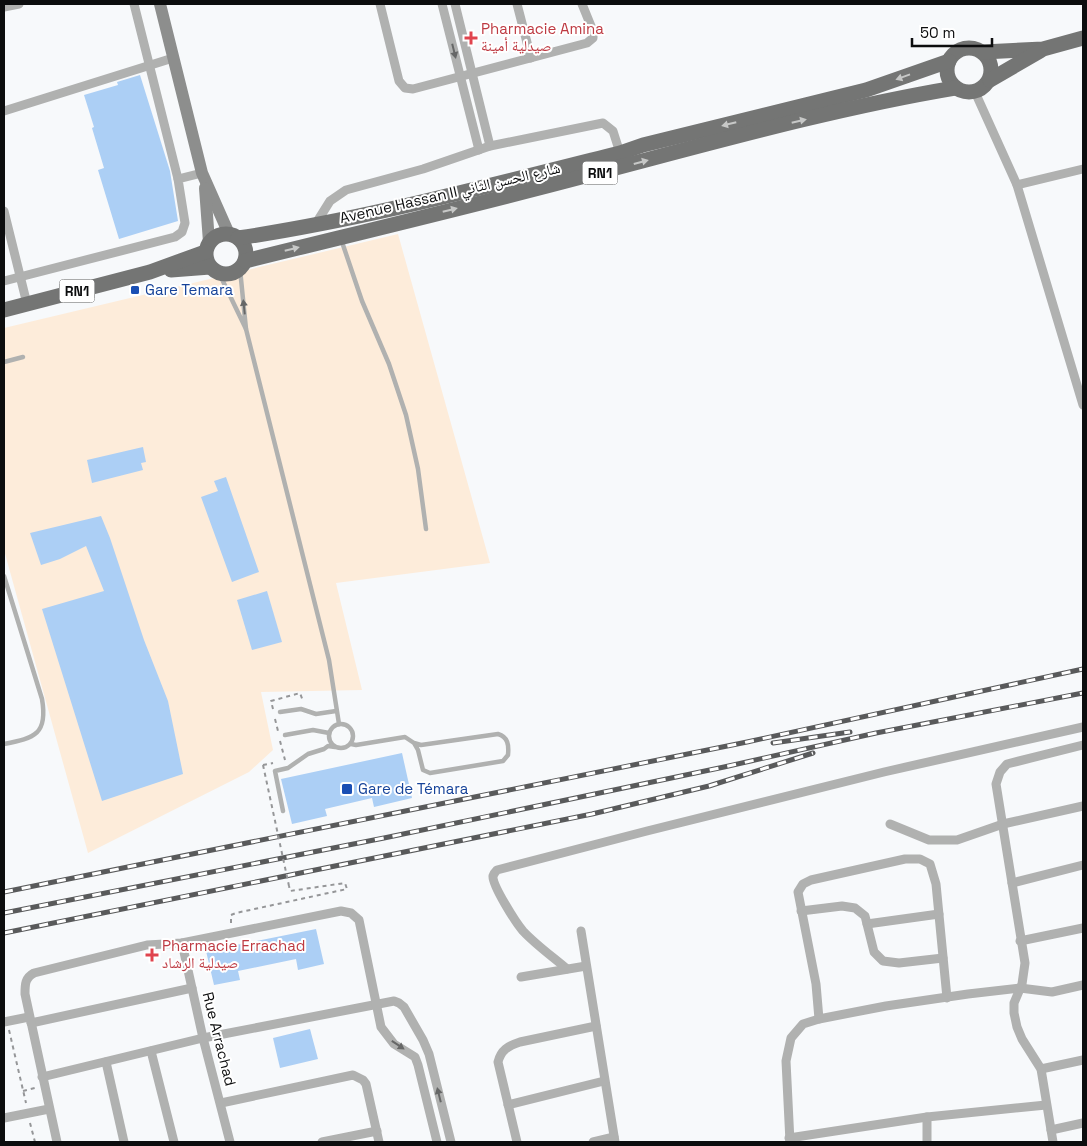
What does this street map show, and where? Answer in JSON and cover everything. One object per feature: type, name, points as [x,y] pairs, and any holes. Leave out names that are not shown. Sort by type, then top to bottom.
[{"type":"main road","points":[[160,4],[203,176],[206,257],[214,270]]},
{"type":"main road","name":"RN1","points":[[949,61],[955,53],[964,48],[974,48],[983,52],[1044,49],[1083,38]]},
{"type":"main road","name":"RN1","points":[[955,88],[965,92],[975,92],[984,88],[990,80],[1044,49]]},
{"type":"main road","points":[[983,52],[991,65],[990,80]]},
{"type":"main road","points":[[949,61],[946,70],[949,80],[955,88]]},
{"type":"main road","name":"Avenue Hassan II شارع الحسن الثاني","points":[[4,310],[150,272],[207,247],[218,235],[234,236],[315,225],[443,196],[866,90],[949,61]]},
{"type":"main road","name":"Avenue Hassan II شارع الحسن الثاني","points":[[150,272],[214,270],[226,274],[234,273],[242,265],[341,237],[801,120],[893,99],[955,88]]},
{"type":"main road","points":[[203,176],[234,236],[245,248],[242,265]]},
{"type":"street","points":[[4,8],[19,4]]},
{"type":"street","points":[[4,281],[179,235],[184,228],[185,223],[178,179],[134,4]]},
{"type":"street","points":[[380,4],[401,85],[405,88],[413,89],[582,44],[590,40],[593,38],[593,31],[582,4]]},
{"type":"street","points":[[442,4],[479,150]]},
{"type":"street","points":[[455,4],[490,146]]},
{"type":"street","points":[[517,4],[531,58]]},
{"type":"street","points":[[4,111],[173,58]]},
{"type":"street","points":[[975,92],[1017,185],[1083,405]]},
{"type":"street","points":[[315,225],[330,201],[346,190],[423,169],[490,146],[603,124],[612,131],[620,153]]},
{"type":"street","points":[[1017,185],[1083,169]]},
{"type":"street","points":[[178,179],[203,176]]},
{"type":"street","points":[[4,211],[27,304]]},
{"type":"street","points":[[567,969],[523,931],[494,880],[494,874],[497,870],[647,830],[1083,727]]},
{"type":"street","points":[[1053,1142],[1041,1069],[1022,1040],[1017,1028],[1014,1003],[1024,975],[1025,963],[996,784],[1002,768],[1013,762],[1083,746]]},
{"type":"street","points":[[890,824],[929,840],[957,840],[1003,824],[1083,806]]},
{"type":"street","points":[[818,1019],[816,984],[810,945],[798,892],[803,884],[825,876],[905,859],[920,859],[930,864],[936,884],[947,998]]},
{"type":"street","points":[[1012,883],[1083,865]]},
{"type":"street","points":[[801,911],[842,906],[856,908],[865,916],[874,952],[883,961],[899,962],[943,958]]},
{"type":"street","points":[[57,1142],[30,1020],[25,986],[28,976],[147,945],[182,943],[341,911],[351,913],[359,920],[376,1004],[384,1032],[394,1044],[415,1057],[436,1142]]},
{"type":"street","points":[[867,924],[939,914]]},
{"type":"street","points":[[1020,941],[1083,928]]},
{"type":"street","points":[[581,931],[604,1082],[615,1140],[593,1142]]},
{"type":"street","name":"Rue Arrachad","points":[[182,943],[203,1038],[230,1142]]},
{"type":"street","points":[[521,977],[586,966]]},
{"type":"street","points":[[1046,1105],[927,1117],[790,1140],[786,1061],[791,1038],[803,1024],[818,1019],[886,1006],[1020,988],[1052,992],[1083,985]]},
{"type":"street","points":[[6,1021],[30,1020],[192,988]]},
{"type":"street","points":[[43,1081],[106,1062],[203,1038],[394,1001],[404,1007],[411,1022],[424,1040],[451,1142]]},
{"type":"street","points":[[518,1142],[498,1062],[500,1054],[504,1049],[520,1042],[596,1026]]},
{"type":"street","points":[[151,1051],[174,1142]]},
{"type":"street","points":[[1041,1069],[1083,1060]]},
{"type":"street","points":[[106,1062],[124,1142]]},
{"type":"street","points":[[221,1103],[352,1075],[363,1080],[366,1084],[379,1142]]},
{"type":"street","points":[[508,1105],[604,1082]]},
{"type":"street","points":[[4,1118],[49,1109]]},
{"type":"street","points":[[927,1117],[927,1142]]},
{"type":"street","points":[[1051,1130],[1083,1123]]},
{"type":"street","points":[[322,1142],[377,1131]]},
{"type":"lane","points":[[341,237],[362,301],[389,364],[406,416],[418,469],[426,529]]},
{"type":"lane","points":[[242,265],[246,329],[329,660],[339,724]]},
{"type":"lane","points":[[214,270],[246,329]]},
{"type":"lane","points":[[4,362],[23,357]]},
{"type":"lane","points":[[4,576],[45,714],[41,728],[32,737],[4,744]]},
{"type":"lane","points":[[280,712],[305,710],[316,714],[336,711]]},
{"type":"lane","points":[[283,811],[275,771],[288,768],[308,754],[328,746],[340,749],[346,748],[354,738],[350,727],[345,724],[333,726],[329,733],[330,742],[335,747]]},
{"type":"lane","points":[[286,736],[313,730],[329,733]]},
{"type":"lane","points":[[351,744],[356,745],[401,737],[421,745],[498,734],[506,738],[508,742],[508,755],[503,761],[430,774],[423,770],[418,750],[414,743]]},
{"type":"path","points":[[273,709],[271,701],[300,693],[305,710]]},
{"type":"path","points":[[275,718],[285,760]]},
{"type":"path","points":[[236,914],[347,889],[345,883],[290,891],[263,765],[277,762]]},
{"type":"path","points":[[6,1021],[35,1142]]},
{"type":"path","points":[[23,1091],[43,1081]]},
{"type":"shaded area","points":[[398,234],[490,563],[336,583],[362,690],[261,692],[273,750],[249,772],[88,853],[4,550],[4,328]]},
{"type":"building","points":[[140,75],[170,171],[178,221],[119,239],[98,170],[104,168],[84,95],[118,85],[117,82]]},
{"type":"building","points":[[143,447],[146,462],[141,463],[143,470],[92,483],[87,460]]},
{"type":"building","points":[[226,477],[259,572],[232,582],[201,497],[218,491],[214,481]]},
{"type":"building","points":[[101,516],[144,640],[168,701],[183,774],[102,801],[42,609],[104,591],[86,546],[60,559],[41,565],[30,533]]},
{"type":"building","points":[[267,591],[282,642],[252,650],[237,600]]},
{"type":"building","name":"Gare de Témara","points":[[402,753],[412,798],[374,807],[372,798],[325,809],[327,816],[292,824],[281,779]]},
{"type":"building","points":[[316,929],[324,964],[298,970],[296,959],[238,971],[240,980],[214,985],[206,951]]},
{"type":"building","points":[[310,1029],[318,1059],[280,1068],[273,1038]]},
{"type":"railway","points":[[4,892],[747,742],[1083,669]]},
{"type":"railway","points":[[4,913],[384,838],[724,767],[876,733],[1083,693]]},
{"type":"railway","points":[[773,743],[850,732]]},
{"type":"railway","points":[[4,933],[592,814],[709,786],[813,753]]},
{"type":"place","name":"Pharmacie Amina صيدلية أمينة","points":[[471,38]]},
{"type":"place","name":"Gare Temara","points":[[135,290]]},
{"type":"place","name":"Gare de Témara","points":[[347,789]]},
{"type":"place","name":"Pharmacie Errachad صيدلية الرشاد","points":[[152,955]]}]
